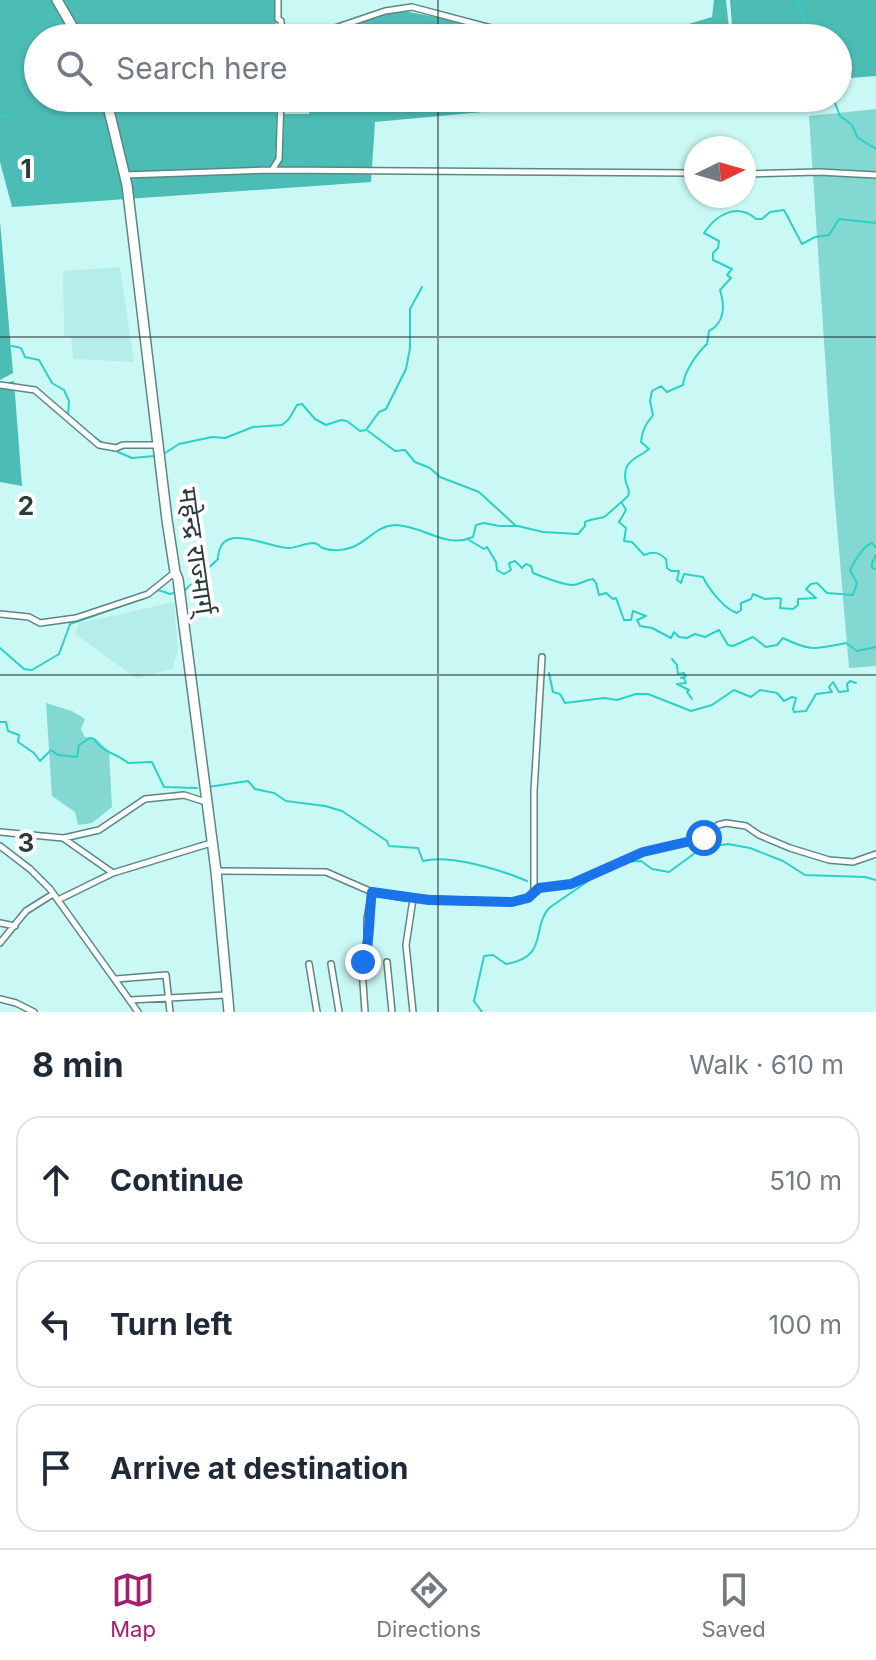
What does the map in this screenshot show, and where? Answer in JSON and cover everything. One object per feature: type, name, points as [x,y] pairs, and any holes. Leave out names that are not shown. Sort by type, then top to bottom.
[{"type":"highway","points":[[57,0],[71,24]]},
{"type":"highway","name":"महेन्द्र राज्मार्ग्","points":[[109,112],[125,175],[182,603],[216,871],[229,1012]]},
{"type":"street","points":[[278,0],[278,19],[281,24]]},
{"type":"street","points":[[347,24],[385,11],[412,7],[476,24]]},
{"type":"street","points":[[272,170],[279,159],[281,112]]},
{"type":"street","points":[[125,175],[272,170],[684,173]]},
{"type":"street","points":[[756,174],[876,175]]},
{"type":"street","points":[[0,385],[35,390],[99,445],[116,448],[123,445],[159,445]]},
{"type":"street","points":[[0,614],[29,617],[40,623],[76,618],[148,594],[177,576]]},
{"type":"street","points":[[216,871],[326,872],[372,892],[413,899],[512,902],[528,898],[534,890],[534,791],[542,657]]},
{"type":"street","points":[[0,832],[63,838],[99,830],[145,799],[184,795],[207,803]]},
{"type":"street","points":[[534,890],[571,884],[643,852],[693,842],[726,823],[746,826],[790,848],[829,860],[853,862],[876,854]]},
{"type":"street","points":[[63,838],[113,873]]},
{"type":"street","points":[[58,900],[113,873],[211,843]]},
{"type":"street","points":[[0,846],[30,869],[58,900],[138,1012]]},
{"type":"street","points":[[365,1012],[362,968],[367,955],[367,919],[372,892]]},
{"type":"street","points":[[0,943],[26,911],[53,894]]},
{"type":"street","points":[[413,899],[406,945],[413,1012]]},
{"type":"street","points":[[0,923],[15,927]]},
{"type":"street","points":[[387,962],[392,1012]]},
{"type":"street","points":[[309,964],[317,1012]]},
{"type":"street","points":[[331,964],[339,1012]]},
{"type":"street","points":[[116,979],[166,975],[170,1012]]},
{"type":"street","points":[[130,1000],[227,995]]},
{"type":"street","points":[[0,999],[34,1012]]},
{"type":"shaded area","points":[[0,0],[279,0],[276,3],[276,24],[24,24],[24,112],[483,112],[375,122],[371,182],[12,207],[0,162]]},
{"type":"shaded area","points":[[714,0],[726,0],[729,24],[689,24],[712,17]]},
{"type":"shaded area","points":[[730,0],[876,0],[876,76],[852,78],[852,24],[732,24]]},
{"type":"shaded area","points":[[393,9],[473,24],[357,24]]},
{"type":"shaded area","points":[[876,109],[876,666],[849,668],[809,116]]},
{"type":"shaded area","points":[[0,221],[13,373],[0,380]]},
{"type":"shaded area","points":[[120,267],[134,362],[73,359],[71,337],[64,336],[63,271]]},
{"type":"shaded area","points":[[14,381],[22,486],[0,482],[0,384]]},
{"type":"shaded area","points":[[174,602],[178,651],[172,669],[136,678],[75,634],[79,623]]},
{"type":"shaded area","points":[[46,703],[72,711],[85,719],[81,729],[85,737],[95,738],[109,751],[112,807],[92,823],[78,825],[75,812],[52,796]]},
{"type":"waterway","points":[[797,0],[804,24]]},
{"type":"waterway","points":[[838,112],[852,125],[858,138],[876,149]]},
{"type":"waterway","points":[[0,116],[7,117]]},
{"type":"waterway","points":[[184,591],[218,559],[220,547],[227,540],[235,538],[280,547],[313,543],[327,549],[342,550],[353,547],[379,530],[396,525],[453,540],[473,537],[476,525],[484,523],[578,534],[585,522],[604,517],[628,496],[626,469],[631,461],[649,449],[641,442],[645,427],[653,415],[650,401],[652,391],[661,386],[667,392],[683,385],[692,363],[707,344],[709,331],[721,318],[723,302],[720,290],[731,278],[727,275],[732,269],[713,260],[719,241],[704,233],[709,227],[721,216],[734,211],[762,219],[770,212],[784,210],[802,244],[815,237],[829,235],[839,219],[876,223]]},
{"type":"waterway","points":[[162,455],[179,444],[212,437],[225,438],[253,427],[282,425],[297,405],[302,404],[315,419],[326,425],[341,420],[360,431],[366,430],[379,412],[386,409],[406,369],[410,348],[410,309],[422,287]]},
{"type":"waterway","points":[[12,346],[21,348],[25,357],[39,360],[52,383],[64,390],[69,401],[68,416]]},
{"type":"waterway","points":[[368,431],[395,451],[405,450],[415,462],[430,468],[440,477],[479,492],[515,525]]},
{"type":"waterway","points":[[91,435],[106,445]]},
{"type":"waterway","points":[[118,452],[132,458],[155,456]]},
{"type":"waterway","points":[[622,503],[626,510],[619,522],[626,528],[624,541],[632,542],[644,555],[656,553],[666,559],[667,568],[679,571],[677,580],[681,583],[684,574],[703,577],[717,598],[737,613],[741,610],[741,603],[751,599],[753,594],[765,599],[779,598],[780,608],[793,609],[798,605],[798,599],[816,598],[806,589],[817,583],[827,593],[853,595],[857,583],[850,570],[865,548],[872,543],[876,548]]},
{"type":"waterway","points":[[469,540],[484,549],[487,547],[497,570],[504,574],[511,570],[509,563],[515,561],[522,568],[526,564],[531,566],[533,573],[564,584],[573,585],[593,579],[599,595],[606,593],[616,598],[624,620],[631,620],[633,611],[646,616],[637,620],[640,626],[652,628],[671,638],[674,632],[679,637],[687,638],[695,634],[705,637],[719,630],[728,645],[733,646],[753,637],[766,647],[777,645],[783,638],[814,648],[846,643],[857,651],[876,647]]},
{"type":"waterway","points":[[876,555],[872,563],[872,568],[876,569]]},
{"type":"waterway","points":[[154,592],[178,592]]},
{"type":"waterway","points":[[0,648],[24,669],[32,670],[59,654],[70,624],[145,598]]},
{"type":"waterway","points":[[672,659],[677,665],[678,674],[684,673],[686,676],[681,678],[686,683],[677,684],[689,690],[687,692],[692,699]]},
{"type":"waterway","points":[[549,673],[553,692],[560,694],[565,703],[604,698],[617,700],[648,694],[691,711],[712,705],[734,690],[751,697],[760,690],[777,693],[784,701],[796,698],[794,712],[806,711],[816,694],[832,692],[829,687],[833,682],[839,692],[848,691],[850,681],[856,683]]},
{"type":"waterway","points":[[0,722],[6,722],[8,731],[19,735],[18,742],[40,761],[51,750],[58,755],[77,757],[79,745],[90,738],[128,763],[152,762],[164,787],[197,788]]},
{"type":"waterway","points":[[208,787],[248,781],[255,789],[274,793],[286,801],[342,811],[387,841],[389,846],[418,848],[423,861],[461,861],[527,881]]},
{"type":"waterway","points":[[625,862],[641,861],[652,869],[669,872],[702,848],[728,844],[750,848],[783,861],[805,875],[876,880]]},
{"type":"waterway","points":[[482,1012],[474,1001],[484,956],[493,955],[506,964],[528,955],[534,949],[549,908],[594,877]]},
{"type":"route","points":[[363,962],[367,955],[367,919],[372,892],[429,900],[512,902],[528,898],[539,888],[571,884],[643,852],[704,838]]}]
